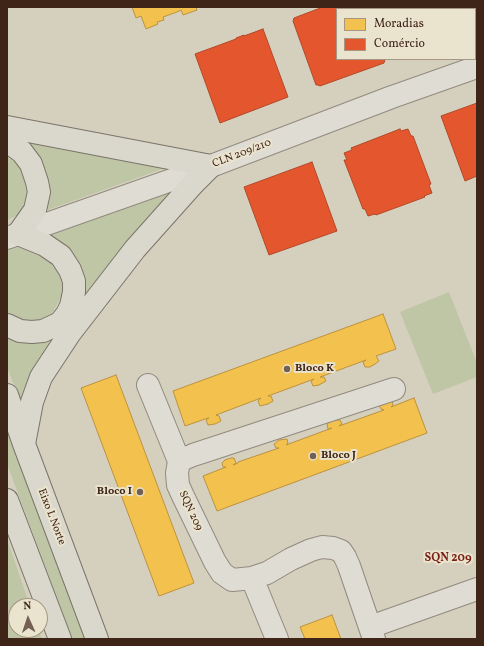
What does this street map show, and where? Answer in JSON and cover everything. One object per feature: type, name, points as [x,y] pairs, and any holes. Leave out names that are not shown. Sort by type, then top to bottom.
[{"type":"main road","points":[[7,127],[210,166]]},
{"type":"main road","points":[[7,143],[11,144],[22,152],[31,164],[39,192],[35,210],[12,236],[44,245],[61,256],[70,270],[74,281],[74,292],[71,306],[68,314],[60,323],[43,331],[32,332],[20,331],[7,325]]},
{"type":"main road","points":[[24,444],[32,402],[40,377],[70,333],[135,249],[210,166]]},
{"type":"main road","name":"Eixo L Norte","points":[[7,395],[97,639]]},
{"type":"main road","points":[[7,500],[60,639]]},
{"type":"street","name":"CLN 209/210","points":[[12,236],[210,166],[392,97],[477,67]]},
{"type":"street","points":[[148,385],[179,461],[208,450],[394,389]]},
{"type":"street","name":"SQN 209","points":[[179,461],[177,473],[178,485],[215,562],[222,572],[232,580],[252,578],[267,573],[291,559],[322,547],[333,548],[341,551],[345,556],[372,633],[477,589]]},
{"type":"street","points":[[252,578],[276,639]]},
{"type":"green space","points":[[13,139],[179,163],[36,214]]},
{"type":"green space","points":[[7,150],[21,161],[30,188],[25,207],[18,215],[7,220]]},
{"type":"green space","points":[[184,181],[42,355],[22,406],[7,367],[7,332],[23,337],[77,303],[42,234]]},
{"type":"green space","points":[[27,245],[63,270],[64,292],[51,315],[43,321],[34,324],[7,318],[7,250]]},
{"type":"green space","points":[[449,292],[477,363],[477,377],[433,394],[400,312]]},
{"type":"green space","points":[[7,427],[85,639],[72,639],[7,464]]},
{"type":"green space","points":[[7,539],[27,598],[8,598],[8,638],[42,639],[7,639]]},
{"type":"building: Moradias","points":[[132,7],[196,7],[197,10],[183,15],[181,10],[163,17],[164,20],[157,22],[158,24],[146,29],[141,16],[136,18]]},
{"type":"building: Moradias","name":"Bloco K","points":[[383,314],[396,349],[376,356],[379,361],[370,367],[365,367],[363,362],[366,360],[320,377],[324,377],[326,381],[319,385],[313,386],[311,381],[314,379],[268,396],[271,396],[273,401],[268,404],[260,406],[258,401],[261,398],[216,415],[219,416],[221,421],[215,424],[208,425],[206,420],[208,418],[185,426],[173,391]]},
{"type":"building: Moradias","name":"Bloco I","points":[[116,375],[194,583],[159,596],[81,388]]},
{"type":"building: Moradias","name":"Bloco J","points":[[414,398],[427,433],[217,511],[203,476],[226,467],[223,467],[222,463],[225,460],[234,458],[236,463],[233,465],[279,448],[276,448],[274,444],[279,440],[287,439],[288,443],[286,445],[332,428],[328,429],[327,424],[333,420],[340,420],[342,424],[339,426],[384,410],[381,409],[379,405],[392,400],[393,405],[391,407]]},
{"type":"building: Moradias","points":[[332,615],[341,639],[305,639],[300,627]]},
{"type":"building: Comércio","points":[[323,7],[366,7],[336,8],[336,60],[385,60],[384,63],[320,86],[316,85],[293,21],[294,18]]},
{"type":"building: Comércio","points":[[477,7],[477,29],[476,8],[398,8]]},
{"type":"building: Comércio","points":[[263,29],[288,97],[220,123],[195,54]]},
{"type":"building: Comércio","points":[[477,103],[477,176],[465,181],[441,116]]},
{"type":"building: Comércio","points":[[400,129],[401,131],[408,129],[411,136],[413,136],[431,184],[429,185],[432,193],[376,215],[368,216],[365,209],[363,209],[344,160],[347,160],[344,153],[352,150],[351,148]]},
{"type":"building: Comércio","points":[[312,162],[337,231],[269,255],[244,187]]},
{"type":"place","name":"Bloco K","points":[[287,369]]},
{"type":"place","name":"Bloco J","points":[[313,456]]},
{"type":"place","name":"Bloco I","points":[[140,492]]},
{"type":"district","name":"SQN 209","points":[[448,559]]}]
